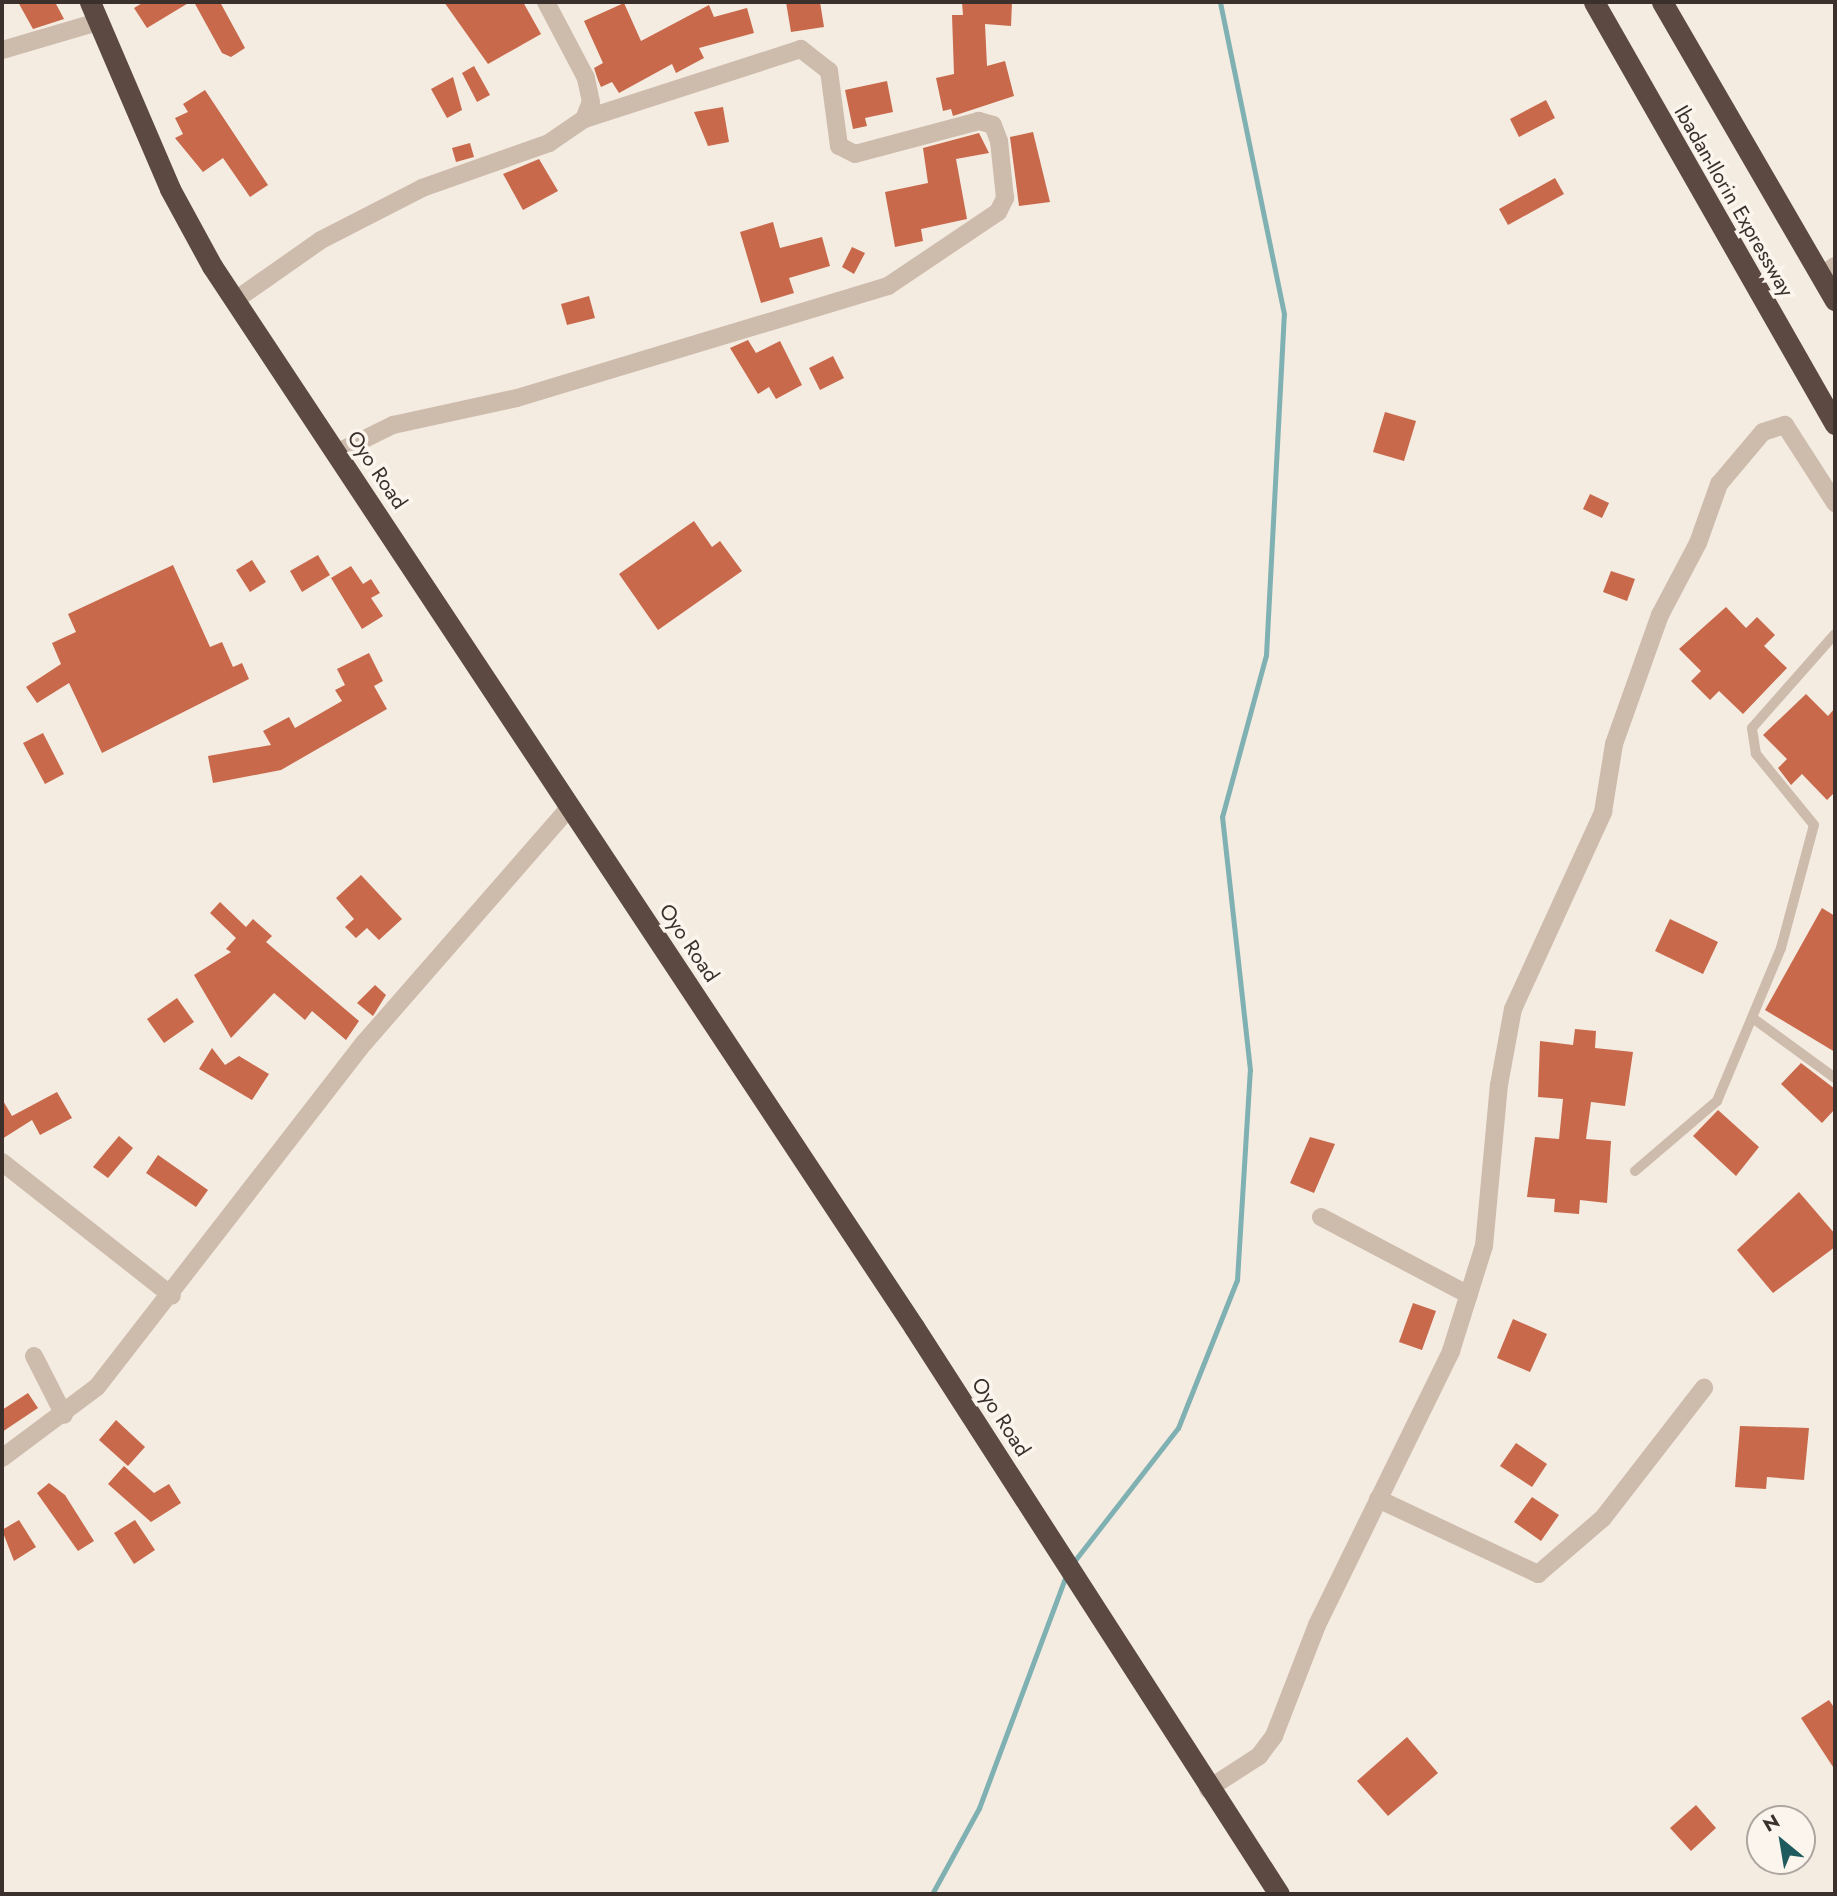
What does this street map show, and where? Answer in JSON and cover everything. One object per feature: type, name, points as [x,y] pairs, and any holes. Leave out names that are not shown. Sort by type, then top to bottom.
[{"type":"highway","name":"Oyo Road","points":[[90,2],[170,189],[234,301],[921,1338],[1208,1789],[1279,1894]]},
{"type":"highway","name":"Ibadan-Ilorin Expressway","points":[[1594,2],[1835,424]]},
{"type":"highway","name":"Ibadan-Ilorin Expressway","points":[[1662,2],[1828,271],[1835,301]]},
{"type":"street","points":[[546,2],[586,78],[591,102],[584,119]]},
{"type":"street","points":[[2,50],[98,22]]},
{"type":"street","points":[[234,301],[332,234],[422,188],[549,143],[584,119],[801,49],[829,71],[839,146],[855,154],[979,121],[993,125],[999,141],[1005,198],[998,212],[888,286],[517,398],[393,425],[336,453]]},
{"type":"street","points":[[1208,1789],[1259,1756],[1274,1736],[1317,1625],[1451,1351],[1484,1246],[1499,1085],[1513,1009],[1603,812],[1615,744],[1668,594],[1698,544],[1719,484],[1777,424],[1785,425],[1835,503]]},
{"type":"street","points":[[2,1458],[64,1415],[97,1387],[172,1296],[364,1043],[570,807]]},
{"type":"street","points":[[2,1162],[172,1296]]},
{"type":"street","points":[[1321,1217],[1469,1295]]},
{"type":"street","points":[[34,1356],[64,1415]]},
{"type":"street","points":[[1378,1499],[1538,1574],[1602,1518],[1704,1388]]},
{"type":"lane","points":[[1635,1171],[1717,1101],[1754,1019],[1814,825],[1756,754],[1752,728],[1835,634]]},
{"type":"lane","points":[[1754,1019],[1835,1078]]},
{"type":"building","points":[[18,2],[55,2],[64,19],[33,29]]},
{"type":"building","points":[[144,2],[190,2],[147,28],[134,8]]},
{"type":"building","points":[[194,2],[220,2],[245,48],[231,57],[222,53]]},
{"type":"building","points":[[444,2],[523,2],[541,34],[488,64]]},
{"type":"building","points":[[786,2],[820,2],[824,27],[791,32]]},
{"type":"building","points":[[962,2],[1012,2],[1011,26],[985,24],[987,66],[1005,61],[1014,96],[953,116],[951,109],[943,111],[936,78],[954,74],[952,15],[963,15]]},
{"type":"building","points":[[624,3],[641,41],[709,5],[714,17],[747,8],[754,33],[699,48],[704,58],[676,73],[672,64],[619,93],[612,82],[601,87],[594,68],[603,63],[584,21]]},
{"type":"building","points":[[474,66],[490,95],[477,102],[462,73]]},
{"type":"building","points":[[453,77],[462,110],[447,118],[431,89]]},
{"type":"building","points":[[887,81],[893,112],[865,118],[867,126],[853,129],[845,90]]},
{"type":"building","points":[[205,90],[268,185],[250,197],[223,158],[203,172],[175,138],[183,134],[175,118],[188,112],[183,104]]},
{"type":"building","points":[[1546,100],[1555,118],[1519,137],[1510,119]]},
{"type":"building","points":[[723,107],[729,142],[708,146],[694,112]]},
{"type":"building","points":[[1033,132],[1050,202],[1019,206],[1010,137]]},
{"type":"building","points":[[979,133],[989,153],[956,159],[967,219],[921,229],[923,241],[895,247],[885,192],[928,183],[923,148]]},
{"type":"building","points":[[470,143],[474,157],[456,162],[452,148]]},
{"type":"building","points":[[539,159],[558,191],[523,210],[503,174]]},
{"type":"building","points":[[1555,178],[1564,194],[1508,225],[1499,209]]},
{"type":"building","points":[[773,222],[780,248],[822,237],[830,266],[789,278],[794,293],[761,303],[740,232]]},
{"type":"building","points":[[852,247],[865,253],[854,274],[842,267]]},
{"type":"building","points":[[589,296],[595,318],[567,325],[561,304]]},
{"type":"building","points":[[748,340],[756,353],[780,341],[802,385],[776,399],[769,387],[758,394],[730,348]]},
{"type":"building","points":[[833,356],[844,378],[820,390],[809,368]]},
{"type":"building","points":[[1385,412],[1416,421],[1404,461],[1373,452]]},
{"type":"building","points":[[1590,494],[1609,503],[1602,518],[1583,509]]},
{"type":"building","points":[[694,521],[712,547],[720,541],[742,571],[658,630],[619,574]]},
{"type":"building","points":[[318,555],[330,575],[302,592],[290,571]]},
{"type":"building","points":[[252,560],[266,582],[250,592],[236,570]]},
{"type":"building","points":[[173,565],[210,647],[222,642],[233,667],[242,663],[249,679],[102,753],[69,683],[37,703],[26,687],[61,664],[52,643],[76,632],[68,614]]},
{"type":"building","points":[[351,566],[363,584],[371,579],[380,593],[371,598],[383,616],[362,629],[331,578]]},
{"type":"building","points":[[1611,571],[1635,579],[1627,601],[1603,592]]},
{"type":"building","points":[[1726,607],[1746,628],[1757,617],[1775,635],[1764,646],[1787,668],[1743,714],[1719,691],[1710,700],[1691,681],[1701,671],[1679,649]]},
{"type":"building","points":[[369,653],[383,681],[374,686],[387,709],[281,770],[213,783],[208,756],[271,745],[263,731],[289,717],[295,728],[342,701],[335,690],[345,685],[337,669]]},
{"type":"building","points":[[1806,694],[1828,716],[1835,708],[1835,792],[1827,800],[1802,774],[1791,785],[1778,768],[1787,759],[1763,735]]},
{"type":"building","points":[[43,733],[64,774],[45,784],[23,743]]},
{"type":"building","points":[[361,875],[402,919],[379,940],[367,928],[356,938],[345,927],[354,919],[336,898]]},
{"type":"building","points":[[220,902],[246,927],[253,919],[272,936],[266,942],[359,1021],[346,1040],[312,1011],[305,1020],[274,993],[231,1038],[194,975],[231,952],[226,949],[236,938],[210,913]]},
{"type":"building","points":[[1822,908],[1835,916],[1835,1052],[1765,1010]]},
{"type":"building","points":[[1670,919],[1718,942],[1703,974],[1655,951]]},
{"type":"building","points":[[375,985],[386,995],[373,1016],[357,1003]]},
{"type":"building","points":[[177,998],[194,1022],[164,1043],[147,1019]]},
{"type":"building","points":[[1575,1029],[1596,1031],[1595,1048],[1633,1052],[1625,1106],[1591,1102],[1586,1139],[1611,1141],[1607,1203],[1580,1200],[1579,1214],[1554,1212],[1555,1199],[1527,1197],[1535,1137],[1559,1139],[1563,1099],[1538,1097],[1540,1041],[1573,1045]]},
{"type":"building","points":[[212,1048],[225,1065],[239,1056],[269,1074],[252,1100],[199,1069]]},
{"type":"building","points":[[1801,1063],[1835,1089],[1835,1109],[1822,1123],[1781,1084]]},
{"type":"building","points":[[57,1092],[72,1118],[40,1135],[32,1120],[2,1139],[2,1099],[12,1116]]},
{"type":"building","points":[[1718,1110],[1759,1147],[1736,1176],[1693,1136]]},
{"type":"building","points":[[119,1136],[133,1148],[108,1178],[93,1167]]},
{"type":"building","points":[[1310,1137],[1335,1144],[1314,1193],[1290,1183]]},
{"type":"building","points":[[158,1155],[208,1190],[196,1207],[146,1173]]},
{"type":"building","points":[[1799,1192],[1835,1234],[1835,1247],[1773,1293],[1737,1250]]},
{"type":"building","points":[[1413,1303],[1436,1311],[1422,1350],[1399,1342]]},
{"type":"building","points":[[1513,1319],[1547,1334],[1530,1372],[1497,1358]]},
{"type":"building","points":[[28,1393],[38,1408],[2,1432],[2,1410]]},
{"type":"building","points":[[116,1420],[145,1447],[128,1466],[99,1440]]},
{"type":"building","points":[[1740,1426],[1809,1428],[1804,1480],[1767,1477],[1766,1489],[1735,1487]]},
{"type":"building","points":[[1516,1443],[1547,1464],[1532,1487],[1500,1466]]},
{"type":"building","points":[[124,1466],[154,1493],[169,1484],[181,1503],[151,1522],[108,1484]]},
{"type":"building","points":[[49,1483],[65,1495],[94,1541],[78,1551],[37,1493]]},
{"type":"building","points":[[1532,1497],[1559,1515],[1541,1541],[1514,1522]]},
{"type":"building","points":[[19,1520],[36,1547],[14,1561],[2,1530]]},
{"type":"building","points":[[135,1520],[155,1550],[134,1564],[114,1533]]},
{"type":"building","points":[[1829,1700],[1835,1709],[1835,1770],[1801,1718]]},
{"type":"building","points":[[1407,1737],[1438,1773],[1388,1816],[1357,1781]]},
{"type":"building","points":[[1696,1805],[1716,1828],[1691,1851],[1670,1828]]},
{"type":"waterway","points":[[1072,1564],[1178,1428],[1237,1280],[1250,1070],[1222,817],[1266,655],[1284,314],[1220,2]]},
{"type":"waterway","points":[[932,1894],[979,1808],[1066,1575]]}]
